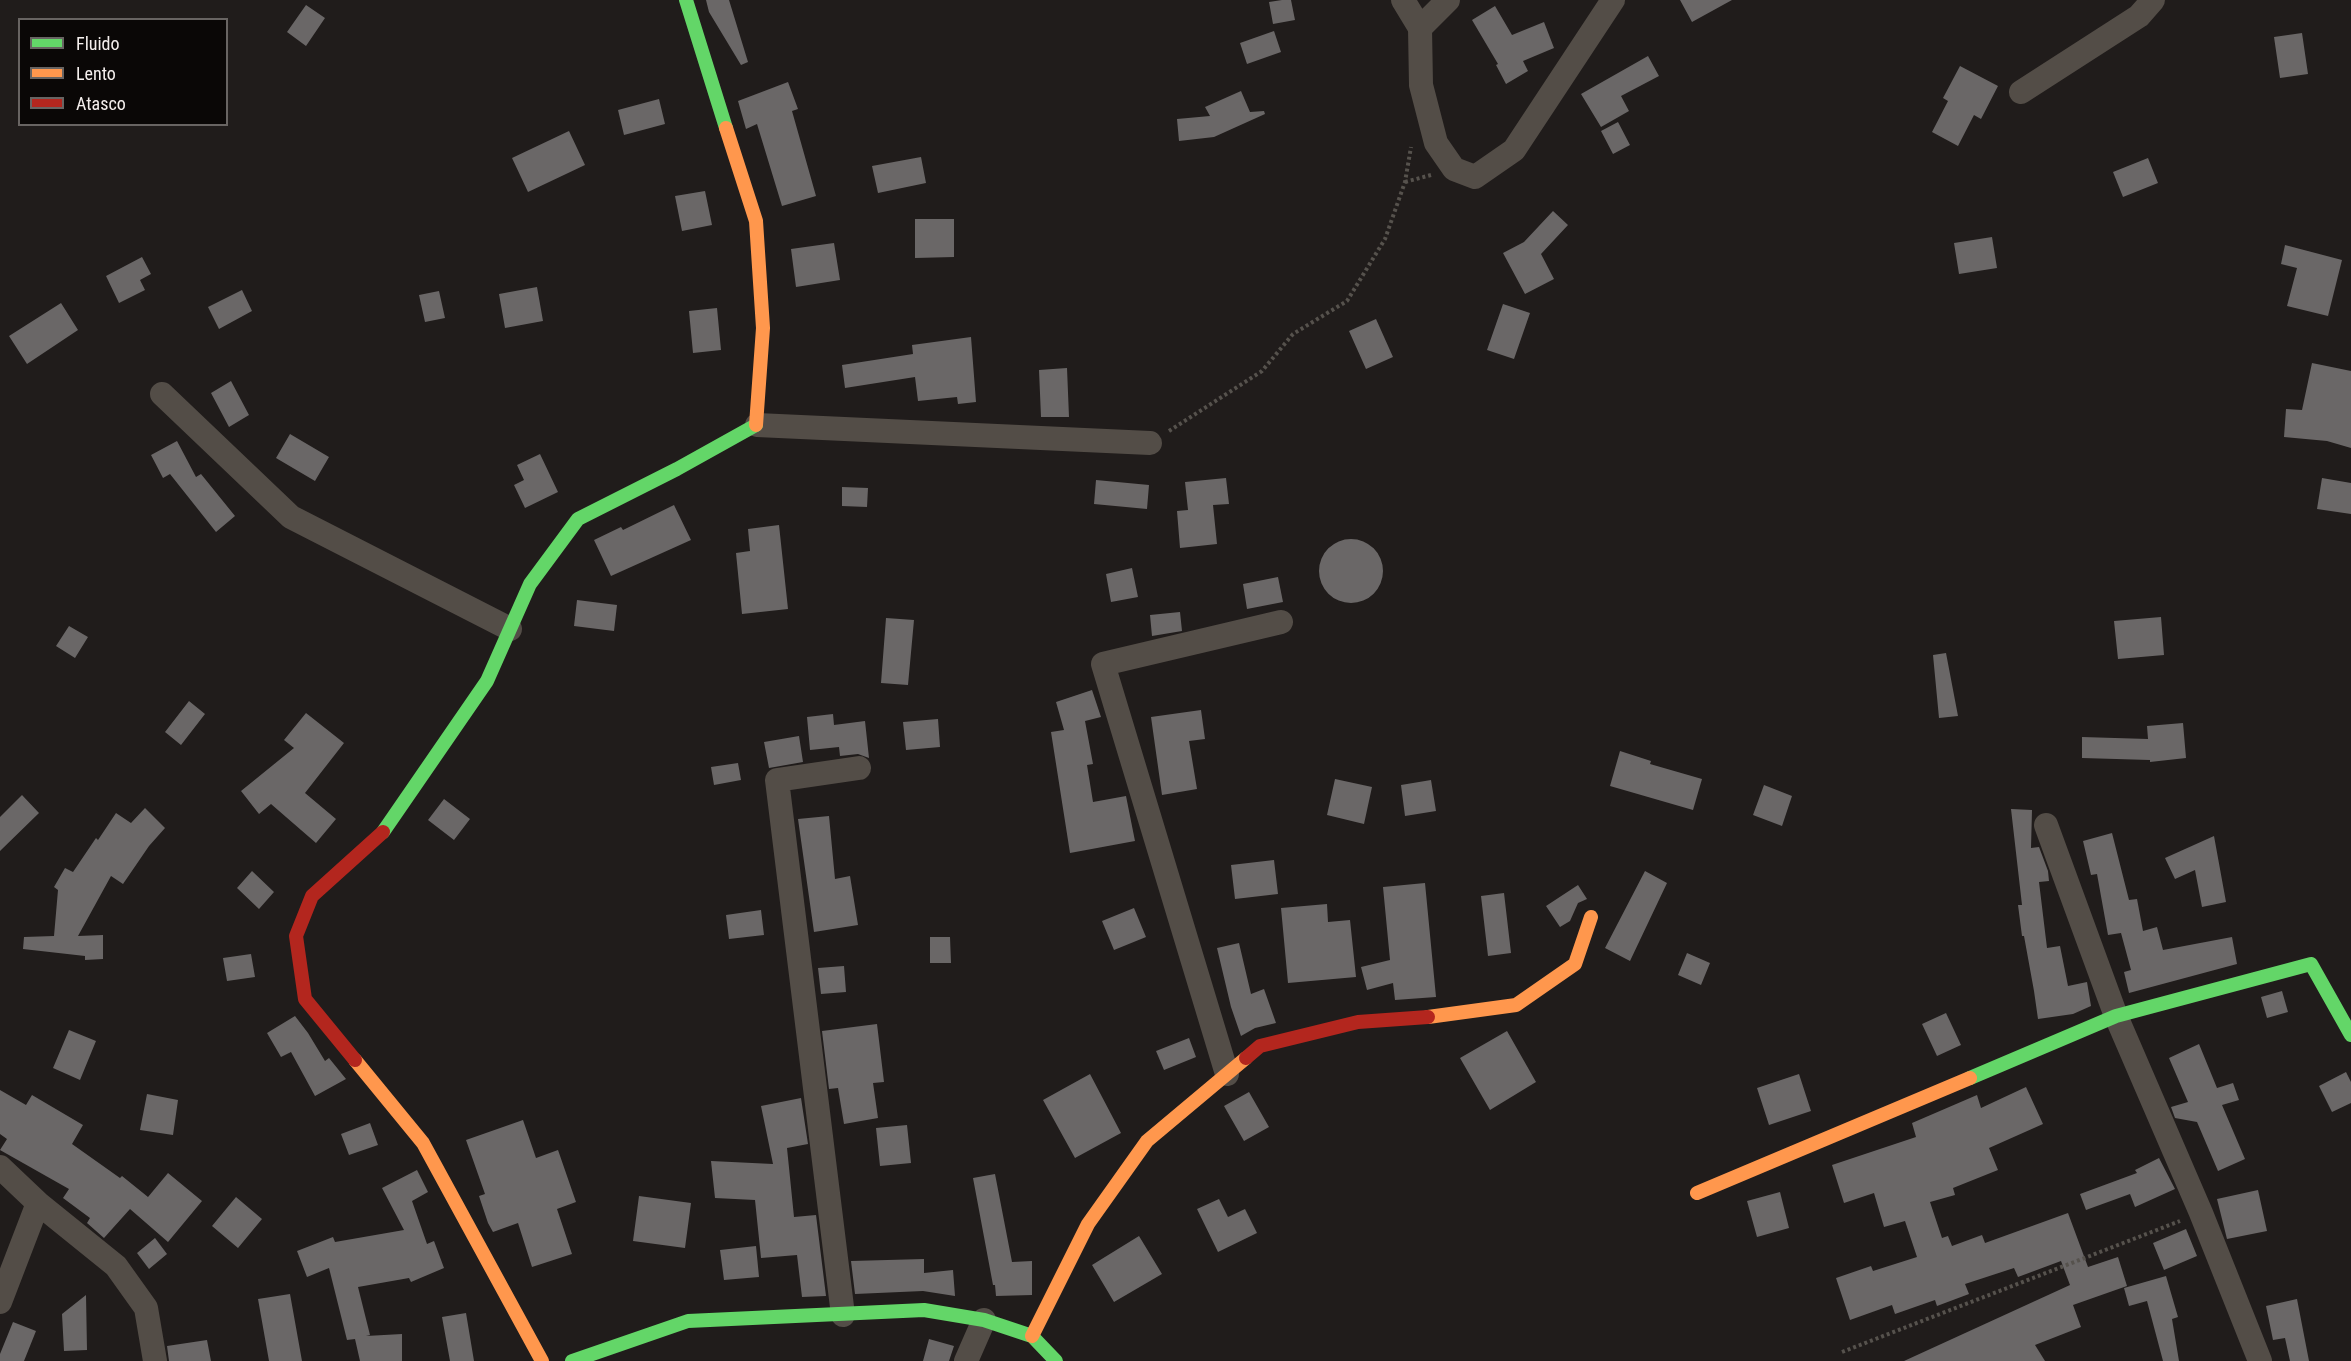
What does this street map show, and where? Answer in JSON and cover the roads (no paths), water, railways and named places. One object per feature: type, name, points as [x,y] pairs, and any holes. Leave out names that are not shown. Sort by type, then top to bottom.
[{"type":"street","points":[[686,0],[756,222],[763,328],[757,425]]},
{"type":"street","points":[[1403,0],[1420,28],[1421,85],[1436,143],[1454,169],[1475,177],[1514,150],[1613,0]]},
{"type":"street","points":[[1420,28],[1448,0]]},
{"type":"street","points":[[2021,92],[2139,16],[2153,0]]},
{"type":"street","points":[[162,394],[291,517],[510,629]]},
{"type":"street","points":[[542,1361],[423,1143],[305,999],[296,936],[312,896],[386,830],[488,681],[530,584],[578,519],[757,425],[1150,443]]},
{"type":"street","points":[[1227,1074],[1103,664],[1281,622]]},
{"type":"street","points":[[843,1315],[777,780],[859,768]]},
{"type":"street","points":[[2046,825],[2116,1016],[2201,1213],[2260,1361]]},
{"type":"street","points":[[1032,1336],[1088,1224],[1147,1142],[1260,1046],[1358,1022],[1448,1015],[1516,1005],[1575,964],[1591,916]]},
{"type":"street","points":[[1697,1193],[2116,1016],[2311,964],[2351,1035]]},
{"type":"street","points":[[0,1167],[38,1203],[116,1266],[146,1308],[155,1361]]},
{"type":"street","points":[[0,1302],[38,1203]]},
{"type":"street","points":[[572,1361],[688,1322],[924,1310],[984,1320],[1032,1336],[1056,1361]]},
{"type":"street","points":[[966,1361],[984,1320]]}]
